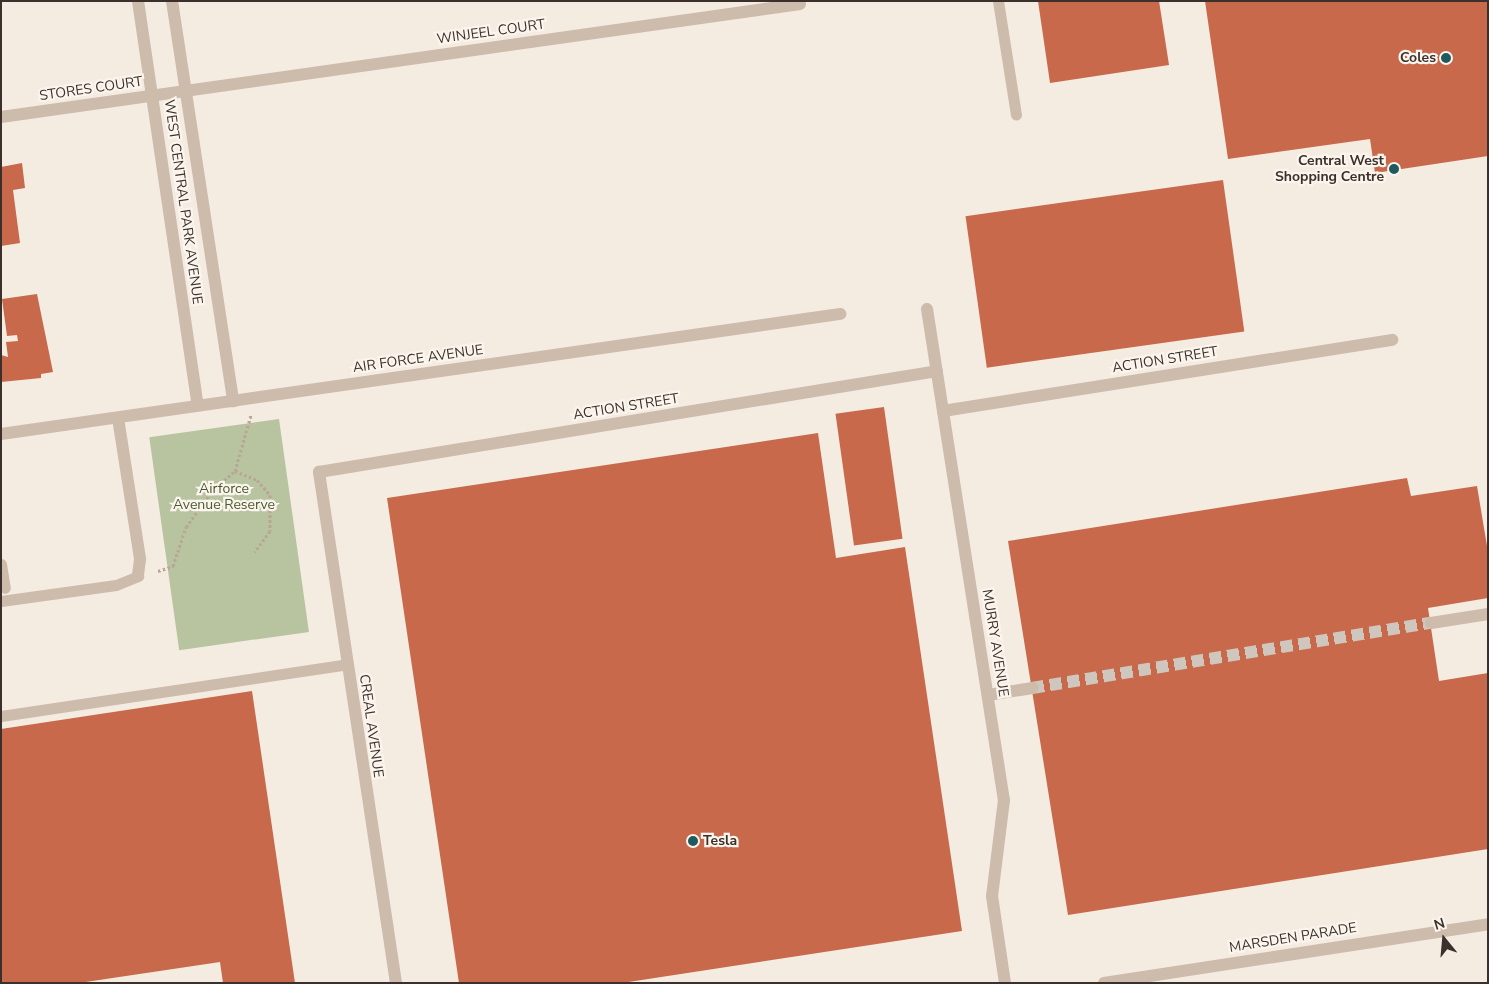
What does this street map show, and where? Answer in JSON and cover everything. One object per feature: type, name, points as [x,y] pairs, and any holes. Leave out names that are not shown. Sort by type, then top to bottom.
[{"type":"street","name":"WEST CENTRAL PARK AVENUE","points":[[138,1],[198,406]]},
{"type":"street","name":"WEST CENTRAL PARK AVENUE","points":[[172,1],[233,401]]},
{"type":"street","name":"WINJEEL COURT","points":[[185,90],[800,4]]},
{"type":"street","name":"STORES COURT","points":[[1,117],[185,90]]},
{"type":"street","name":"MURRY AVENUE","points":[[927,309],[1004,800],[992,896],[1005,983]]},
{"type":"street","name":"AIR FORCE AVENUE","points":[[1,434],[840,314]]},
{"type":"street","name":"ACTION STREET","points":[[943,411],[1392,340]]},
{"type":"street","name":"ACTION STREET","points":[[319,472],[937,371]]},
{"type":"street","points":[[118,418],[139,574]]},
{"type":"street","name":"CREAL AVENUE","points":[[319,472],[396,983]]},
{"type":"street","points":[[1431,623],[1488,614]]},
{"type":"street","points":[[988,696],[1032,688]]},
{"type":"street","name":"MARSDEN PARADE","points":[[1104,983],[1488,924]]},
{"type":"lane","points":[[998,1],[1016,115]]},
{"type":"lane","points":[[1,564],[5,588]]},
{"type":"lane","points":[[1,601],[116,585],[139,574]]},
{"type":"lane","points":[[1,716],[347,664]]},
{"type":"path","points":[[139,574],[173,566],[186,527],[212,490],[235,471],[252,423],[251,414]]},
{"type":"path","points":[[235,471],[257,480],[270,495],[270,531],[255,552]]},
{"type":"green space","name":"Airforce Avenue Reserve","points":[[279,419],[309,632],[179,650],[149,437]]},
{"type":"building","points":[[1038,1],[1159,1],[1169,65],[1050,83]]},
{"type":"building","name":"Central West Shopping Centre","points":[[1205,1],[1488,1],[1488,156],[1375,173],[1370,139],[1228,159]]},
{"type":"building","points":[[22,163],[25,188],[13,190],[20,243],[1,246],[1,167]]},
{"type":"building","points":[[1223,180],[1244,332],[987,368],[966,216]]},
{"type":"building","points":[[37,294],[53,372],[41,374],[41,378],[1,382],[1,355],[8,357],[6,342],[18,341],[17,335],[7,336],[2,299]]},
{"type":"building","points":[[884,407],[903,539],[854,546],[835,414]]},
{"type":"building","points":[[818,433],[836,558],[905,547],[962,931],[622,983],[459,983],[387,498]]},
{"type":"building","points":[[1407,478],[1411,496],[1477,486],[1488,552],[1488,598],[1428,608],[1439,681],[1488,673],[1488,849],[1068,915],[1008,541]]},
{"type":"building","points":[[252,691],[295,983],[223,983],[220,962],[79,983],[1,983],[1,729]]},
{"type":"tunnel","points":[[1032,688],[1431,623]]},
{"type":"place","name":"Coles","points":[[1446,58]]},
{"type":"place","name":"Central West Shopping Centre","points":[[1394,169]]},
{"type":"place","name":"Tesla","points":[[693,841]]}]
